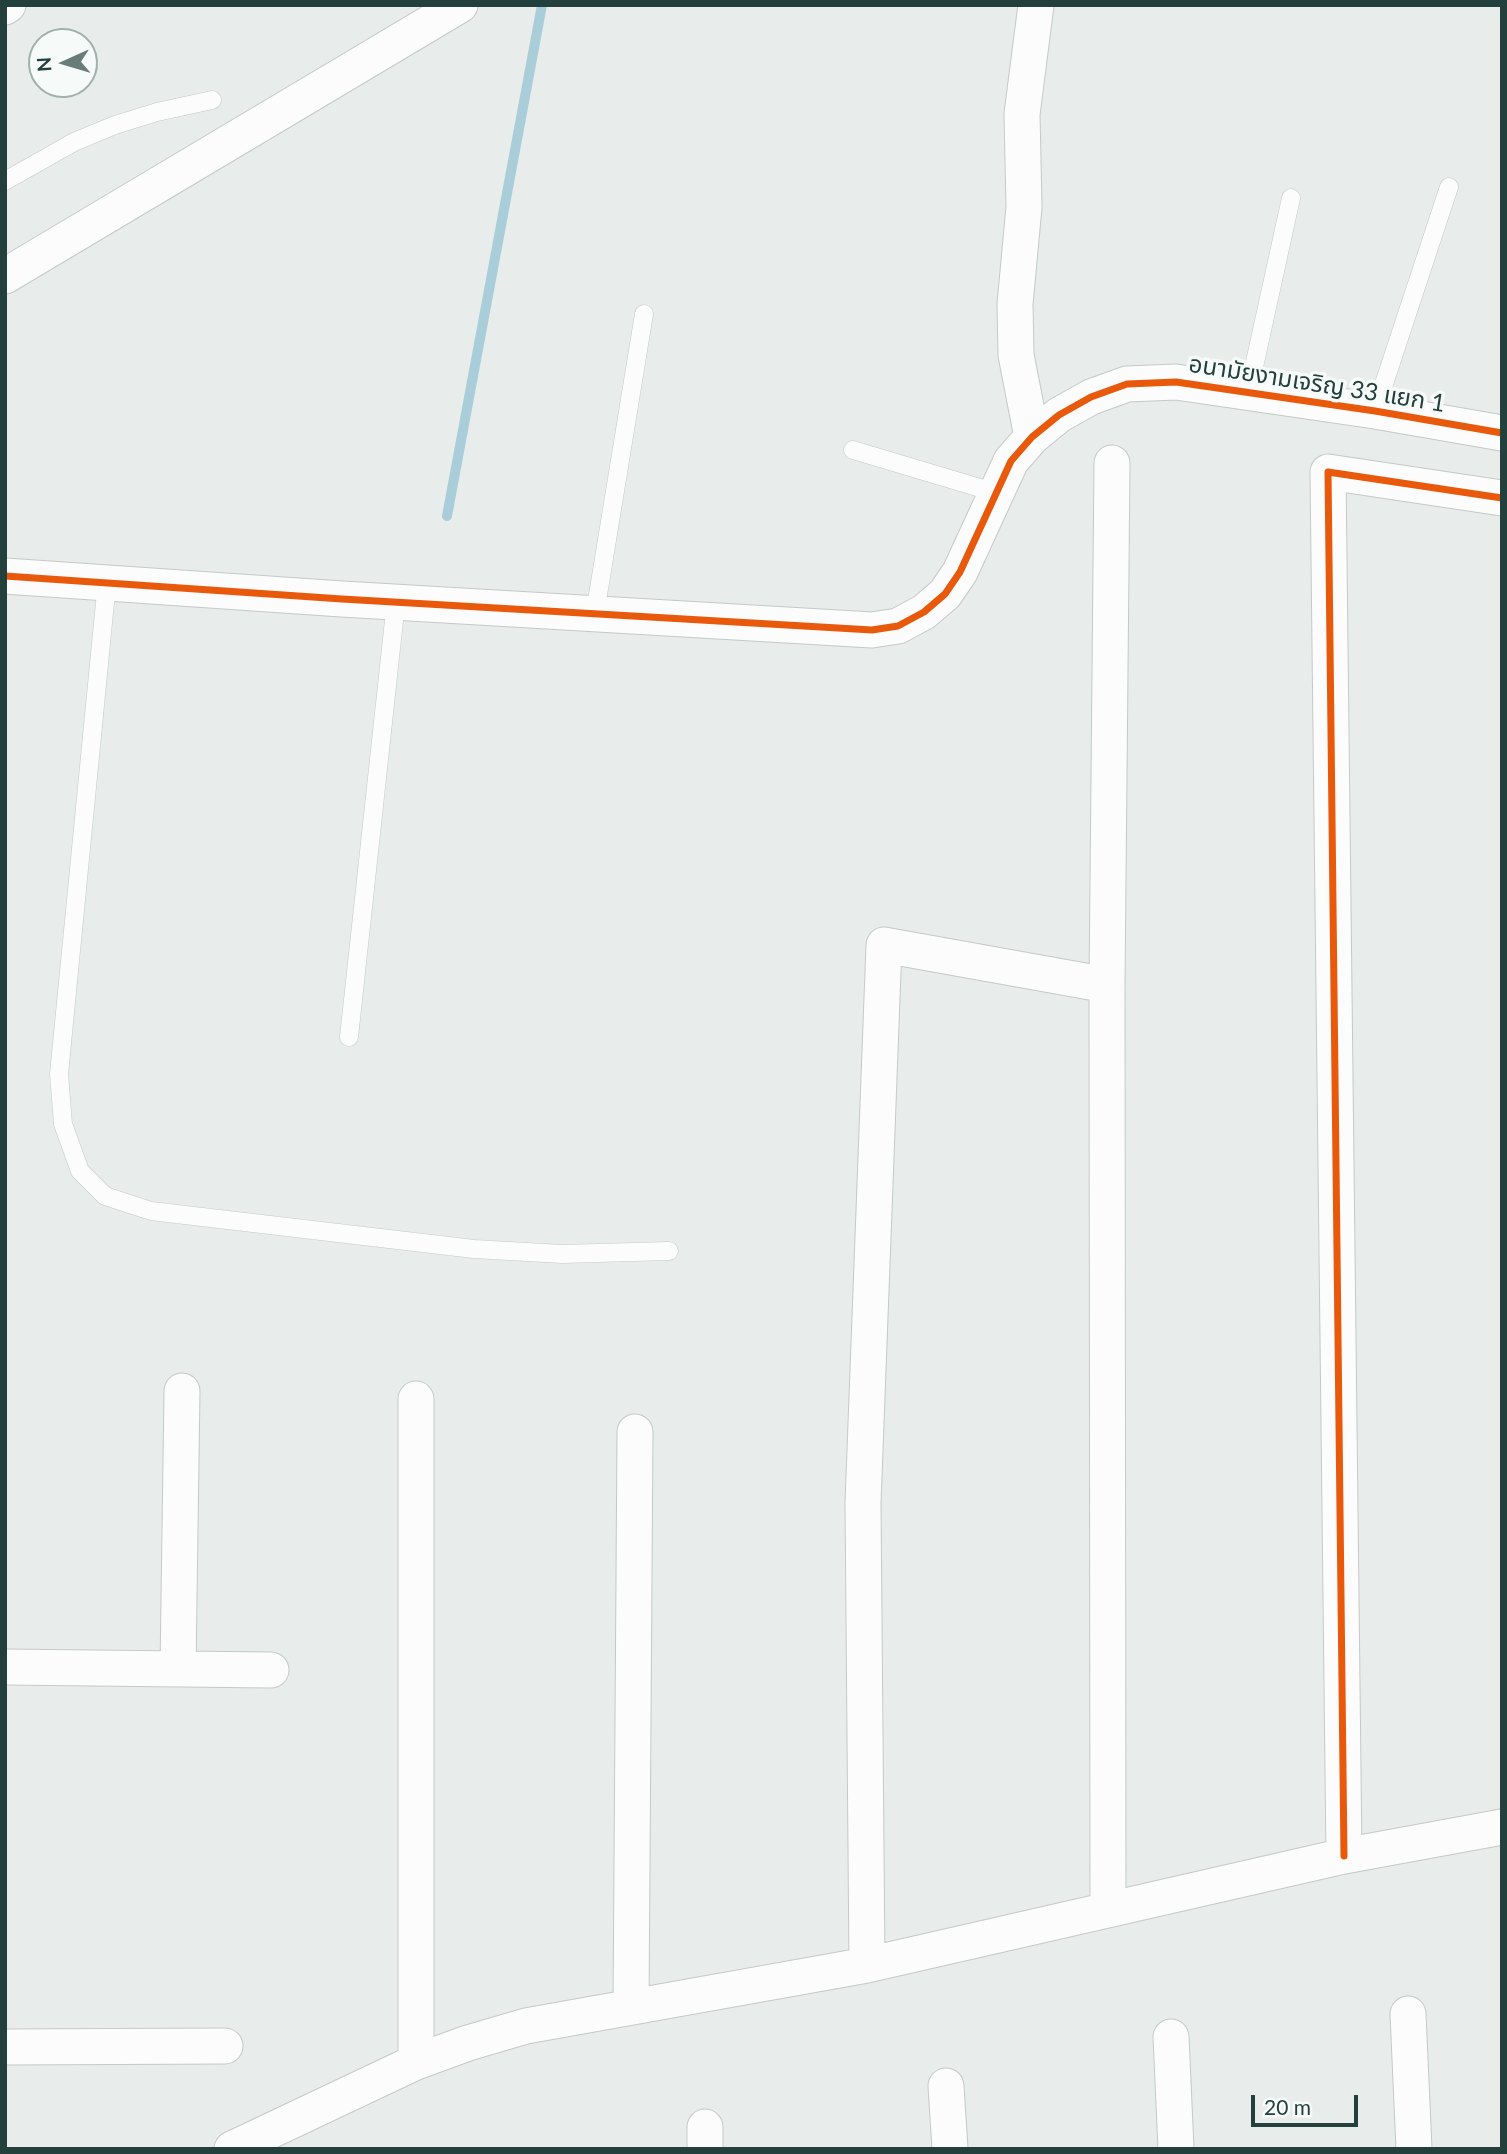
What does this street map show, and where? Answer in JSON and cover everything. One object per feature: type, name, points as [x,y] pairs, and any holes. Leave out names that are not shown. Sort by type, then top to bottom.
[{"type":"street","points":[[5,276],[460,5]]},
{"type":"street","points":[[1032,437],[1016,355],[1015,304],[1024,207],[1022,114],[1036,5]]},
{"type":"street","name":"อนามัยงามเจริญ 33 แยก 1","points":[[5,576],[872,630],[898,626],[924,612],[945,594],[960,572],[1011,461],[1032,437],[1059,415],[1091,397],[1127,384],[1176,382],[1375,411],[1502,433]]},
{"type":"street","points":[[1108,1908],[1107,985],[1112,463]]},
{"type":"street","points":[[1344,1856],[1328,472],[1502,498]]},
{"type":"street","points":[[867,1965],[863,1503],[884,945],[1107,985]]},
{"type":"street","points":[[177,1669],[182,1391]]},
{"type":"street","points":[[416,1399],[416,2062]]},
{"type":"street","points":[[631,2007],[635,1432]]},
{"type":"street","points":[[5,1667],[271,1670]]},
{"type":"street","points":[[232,2149],[416,2062],[526,2026],[867,1965],[1344,1856],[1502,1827]]},
{"type":"street","points":[[1408,2014],[1414,2149]]},
{"type":"street","points":[[1171,2037],[1176,2149]]},
{"type":"street","points":[[5,2047],[225,2046]]},
{"type":"street","points":[[946,2086],[950,2149]]},
{"type":"lane","points":[[5,181],[74,142],[115,125],[157,112],[212,100]]},
{"type":"lane","points":[[1375,411],[1449,187]]},
{"type":"lane","points":[[1248,394],[1292,198]]},
{"type":"lane","points":[[595,613],[644,314]]},
{"type":"lane","points":[[853,450],[997,493]]},
{"type":"lane","points":[[107,582],[59,1074],[63,1124],[80,1171],[105,1196],[151,1211],[474,1249],[562,1254],[669,1251]]},
{"type":"lane","points":[[349,1037],[396,602]]},
{"type":"waterway","points":[[447,516],[542,5]]},
{"type":"cycle path","points":[[5,576],[872,630],[898,626],[924,612],[945,594],[960,572],[1011,461],[1032,437],[1059,415],[1091,397],[1127,384],[1176,382],[1375,411],[1502,433]]},
{"type":"cycle path","points":[[1344,1856],[1328,472],[1502,498]]}]
